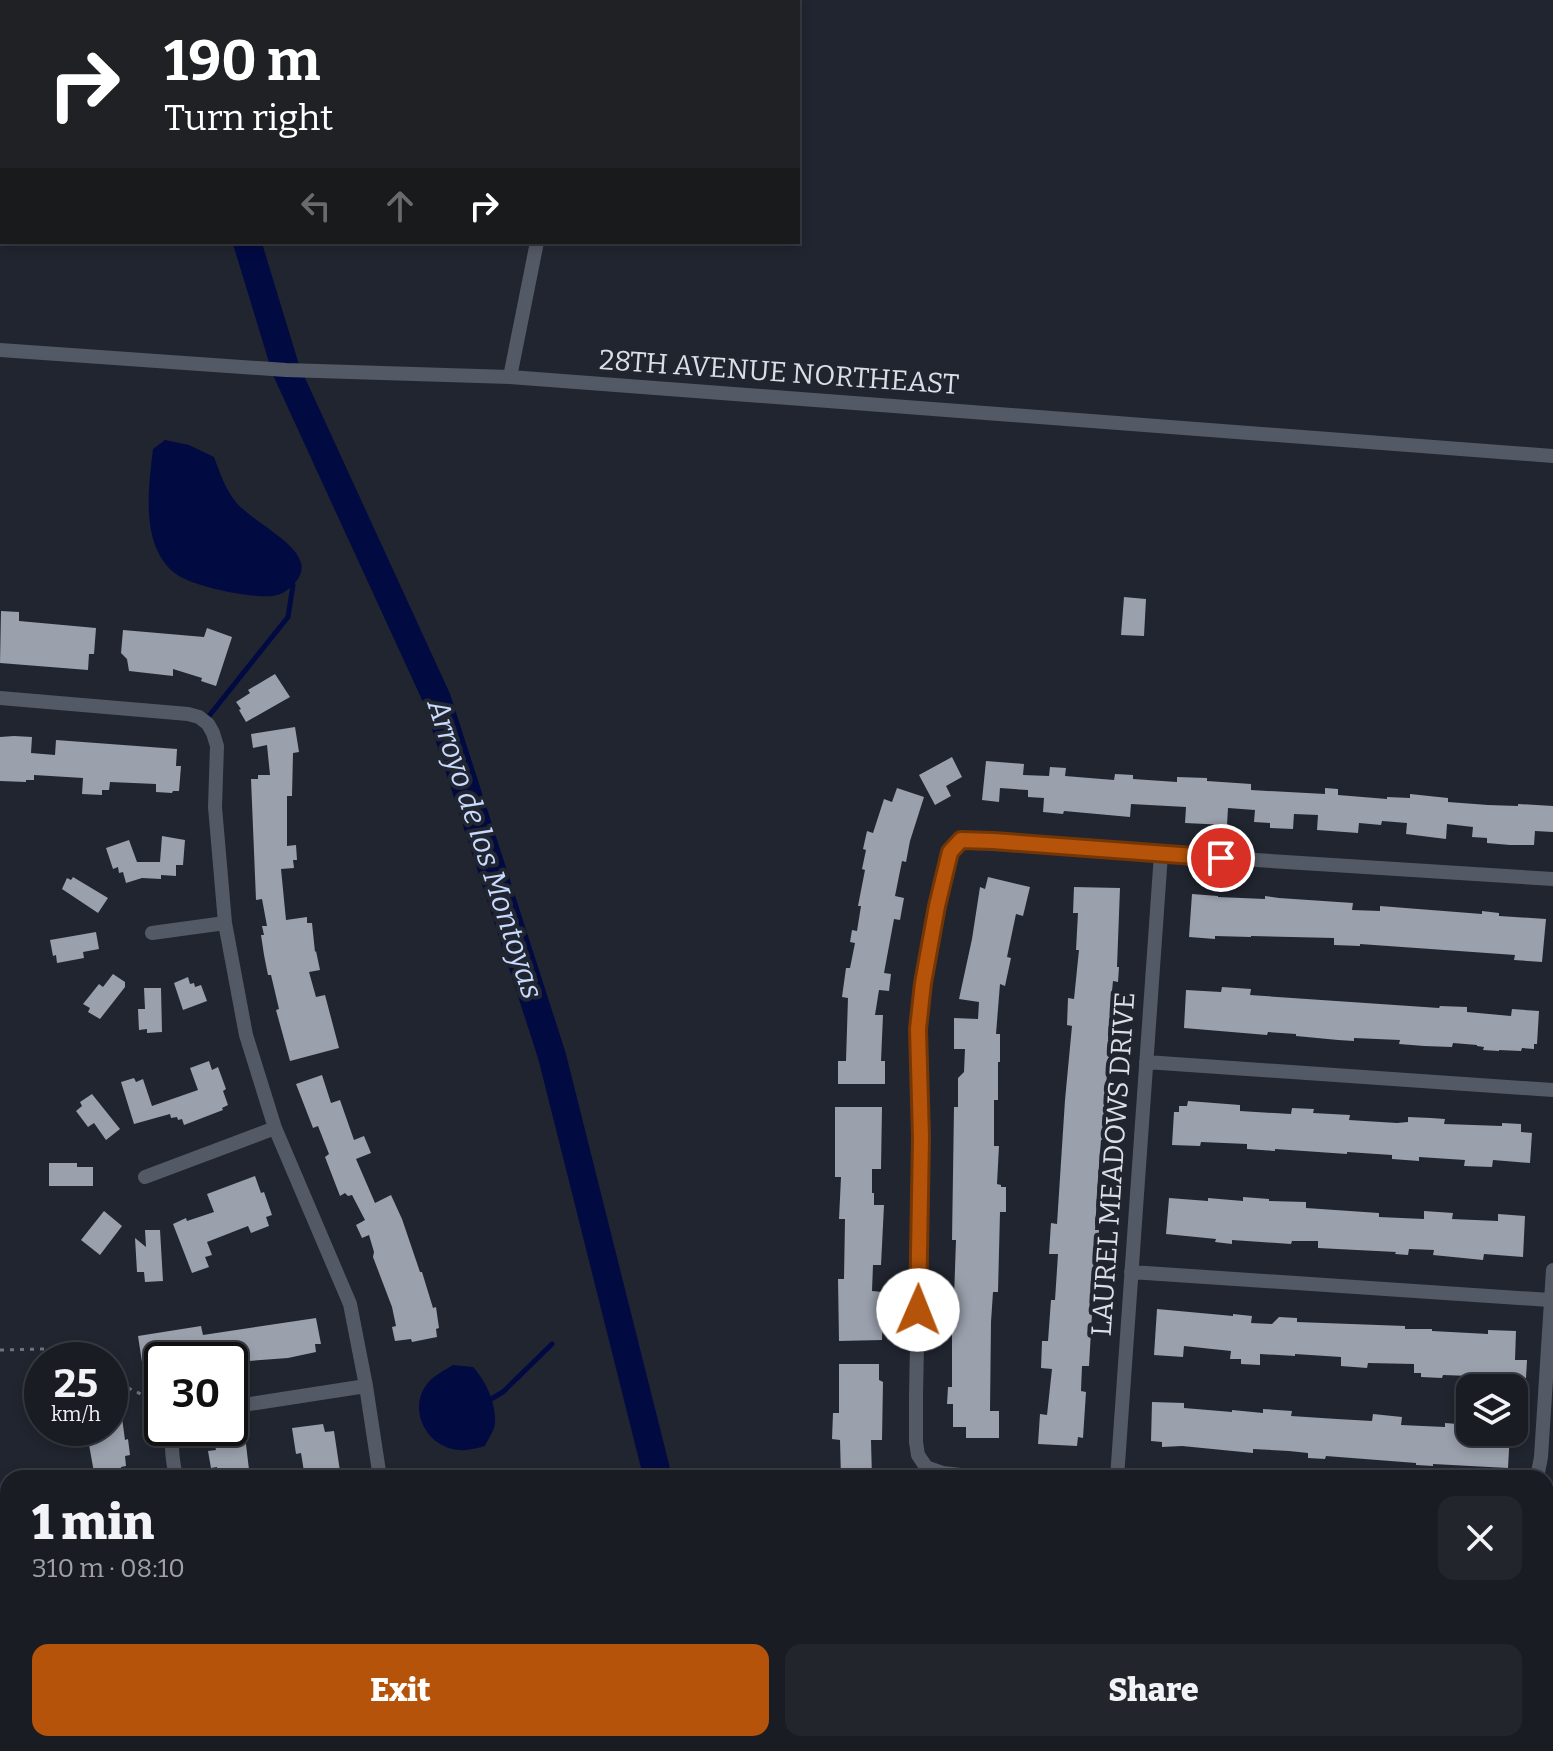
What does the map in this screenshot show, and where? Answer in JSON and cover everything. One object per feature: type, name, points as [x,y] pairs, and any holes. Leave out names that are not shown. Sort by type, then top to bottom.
[{"type":"street","points":[[510,377],[537,244]]},
{"type":"street","name":"28TH AVENUE NORTHEAST","points":[[0,350],[286,370],[510,377],[1553,456]]},
{"type":"street","points":[[0,698],[188,714],[199,717],[213,733],[217,746],[215,807],[225,923],[246,1035],[275,1128],[350,1304],[379,1470]]},
{"type":"street","points":[[934,1470],[926,1467],[918,1455],[916,1442],[921,1138],[918,1029],[937,906],[950,852],[961,840],[1553,879]]},
{"type":"street","name":"LAUREL MEADOWS DRIVE","points":[[1118,1470],[1161,854]]},
{"type":"street","points":[[152,933],[225,923]]},
{"type":"street","points":[[1146,1062],[1553,1090]]},
{"type":"street","points":[[145,1177],[275,1128]]},
{"type":"street","points":[[1539,1470],[1553,1270]]},
{"type":"street","points":[[1131,1272],[1550,1300]]},
{"type":"street","points":[[248,1404],[366,1386]]},
{"type":"street","points":[[172,1446],[175,1470]]},
{"type":"path","points":[[0,1350],[24,1349]]},
{"type":"shaded area","points":[[165,440],[189,445],[214,457],[235,501],[291,547],[301,563],[301,569],[297,580],[288,589],[272,596],[227,592],[183,578],[166,564],[152,537],[149,507],[153,449]]},
{"type":"shaded area","points":[[453,1365],[473,1367],[489,1393],[495,1422],[485,1446],[465,1450],[448,1448],[430,1435],[420,1416],[421,1394],[427,1384]]},
{"type":"building","points":[[1124,597],[1146,599],[1144,636],[1121,635]]},
{"type":"building","points":[[1,611],[19,612],[19,621],[96,628],[94,654],[89,654],[88,670],[0,663]]},
{"type":"building","points":[[207,628],[232,637],[216,686],[173,669],[173,676],[129,671],[127,659],[121,653],[123,630],[204,637]]},
{"type":"building","points":[[275,674],[290,697],[246,722],[236,702],[250,693],[248,690]]},
{"type":"building","points":[[295,727],[299,752],[293,753],[292,796],[287,796],[287,846],[296,845],[297,860],[293,860],[294,868],[281,869],[286,920],[307,917],[307,923],[312,923],[320,970],[309,972],[316,997],[325,995],[339,1048],[290,1061],[264,955],[261,935],[264,935],[262,926],[267,926],[262,899],[256,900],[251,779],[258,779],[258,775],[270,775],[267,745],[253,748],[251,734]]},
{"type":"building","points":[[0,737],[32,737],[31,753],[55,755],[56,740],[177,749],[176,766],[181,766],[179,791],[156,792],[156,784],[110,782],[109,790],[102,790],[102,795],[82,794],[83,778],[34,775],[34,780],[26,782],[0,781]]},
{"type":"building","points":[[952,757],[962,777],[946,786],[951,796],[935,805],[919,775]]},
{"type":"building","points":[[986,761],[1024,764],[1023,775],[1049,776],[1050,767],[1066,768],[1065,776],[1114,780],[1115,774],[1133,775],[1133,779],[1177,782],[1177,777],[1207,778],[1207,781],[1251,784],[1251,790],[1325,794],[1325,788],[1338,789],[1338,795],[1387,799],[1410,798],[1410,794],[1448,798],[1448,802],[1553,806],[1553,832],[1535,831],[1534,845],[1510,845],[1487,843],[1487,838],[1472,837],[1473,827],[1447,824],[1446,839],[1406,834],[1407,823],[1382,821],[1381,825],[1359,823],[1358,833],[1317,830],[1318,815],[1294,814],[1293,829],[1270,828],[1270,823],[1254,822],[1255,810],[1228,808],[1227,825],[1185,823],[1186,807],[1131,804],[1130,817],[1043,812],[1044,798],[1028,797],[1028,790],[1000,788],[999,802],[982,800]]},
{"type":"building","points":[[897,788],[924,797],[906,862],[902,861],[895,896],[904,898],[900,920],[894,919],[884,973],[891,974],[889,991],[879,990],[875,1015],[883,1015],[881,1061],[885,1061],[885,1084],[838,1084],[838,1061],[846,1061],[848,998],[842,997],[846,968],[850,968],[855,943],[850,942],[852,930],[857,931],[861,906],[858,906],[866,850],[863,849],[867,831],[873,833],[884,799],[892,802]]},
{"type":"building","points":[[162,836],[185,840],[183,865],[176,865],[176,876],[161,875],[161,879],[142,878],[126,883],[123,872],[119,873],[118,867],[113,869],[106,848],[129,840],[137,862],[160,862]]},
{"type":"building","points":[[73,877],[108,898],[98,913],[62,889],[67,878],[71,880]]},
{"type":"building","points":[[988,877],[1030,887],[1023,916],[1016,914],[1007,957],[1011,958],[1005,986],[1000,984],[996,1034],[1000,1034],[1000,1062],[998,1100],[994,1100],[994,1146],[999,1146],[997,1184],[1006,1187],[1006,1212],[1000,1212],[998,1292],[993,1292],[991,1322],[990,1411],[999,1411],[999,1438],[966,1438],[966,1427],[953,1427],[953,1404],[947,1404],[948,1387],[952,1387],[952,1298],[956,1240],[952,1240],[954,1107],[958,1107],[958,1078],[964,1072],[965,1049],[954,1049],[954,1018],[978,1019],[979,1002],[959,999],[980,887],[985,889]]},
{"type":"building","points":[[1074,887],[1120,888],[1119,967],[1118,982],[1113,981],[1108,1040],[1112,1040],[1111,1058],[1108,1058],[1105,1140],[1101,1140],[1098,1178],[1095,1230],[1099,1230],[1094,1284],[1091,1284],[1089,1366],[1082,1366],[1081,1391],[1086,1392],[1083,1438],[1078,1437],[1077,1446],[1038,1444],[1040,1414],[1047,1415],[1052,1369],[1041,1368],[1042,1341],[1048,1341],[1051,1300],[1055,1300],[1058,1254],[1049,1254],[1051,1223],[1057,1224],[1072,1026],[1067,1025],[1068,998],[1074,999],[1079,950],[1076,950],[1078,913],[1073,913]]},
{"type":"building","points":[[1192,894],[1353,903],[1352,910],[1380,911],[1380,906],[1482,914],[1482,911],[1499,913],[1499,916],[1546,919],[1542,962],[1514,960],[1515,955],[1360,944],[1334,945],[1334,938],[1189,937]]},
{"type":"building","points":[[96,932],[99,949],[83,952],[84,958],[57,963],[50,940]]},
{"type":"building","points":[[113,974],[125,982],[125,987],[100,1019],[88,1012],[90,1008],[83,1004],[99,984],[103,987]]},
{"type":"building","points":[[188,977],[190,984],[194,983],[195,987],[201,985],[207,1001],[183,1010],[174,983]]},
{"type":"building","points":[[1222,987],[1251,989],[1250,995],[1439,1008],[1467,1007],[1467,1012],[1511,1016],[1512,1009],[1539,1011],[1537,1044],[1534,1044],[1534,1049],[1499,1051],[1453,1043],[1452,1047],[1424,1046],[1399,1044],[1400,1040],[1354,1038],[1354,1041],[1296,1034],[1268,1032],[1267,1035],[1184,1028],[1186,990],[1221,992]]},
{"type":"building","points":[[144,988],[161,988],[162,1032],[139,1030],[138,1009],[145,1009]]},
{"type":"building","points":[[209,1061],[212,1070],[218,1067],[226,1089],[223,1091],[228,1105],[223,1110],[184,1125],[182,1119],[171,1118],[170,1114],[134,1124],[121,1082],[143,1079],[152,1106],[198,1090],[190,1068]]},
{"type":"building","points":[[322,1075],[331,1103],[340,1100],[354,1140],[364,1136],[371,1153],[356,1159],[375,1203],[391,1195],[402,1219],[433,1308],[436,1307],[437,1337],[412,1342],[411,1339],[395,1341],[392,1307],[373,1257],[369,1235],[362,1238],[356,1225],[365,1220],[352,1195],[345,1193],[340,1196],[325,1157],[329,1154],[318,1126],[313,1128],[296,1084]]},
{"type":"building","points":[[92,1094],[120,1129],[106,1140],[94,1123],[88,1127],[76,1111],[82,1106],[80,1102]]},
{"type":"building","points":[[1188,1101],[1240,1105],[1240,1111],[1291,1114],[1292,1108],[1314,1109],[1313,1113],[1350,1115],[1349,1120],[1397,1123],[1408,1122],[1408,1117],[1445,1119],[1444,1124],[1521,1124],[1521,1132],[1532,1133],[1530,1163],[1493,1160],[1492,1167],[1464,1166],[1465,1160],[1419,1157],[1419,1161],[1392,1159],[1392,1155],[1247,1149],[1247,1144],[1201,1142],[1200,1146],[1172,1145],[1174,1112],[1179,1112],[1179,1106],[1187,1106]]},
{"type":"building","points":[[835,1107],[882,1107],[881,1169],[872,1169],[874,1205],[884,1205],[881,1265],[873,1265],[872,1291],[883,1292],[882,1340],[839,1341],[838,1279],[844,1279],[845,1219],[839,1219],[841,1177],[835,1177]]},
{"type":"building","points":[[49,1163],[77,1163],[77,1167],[93,1167],[93,1186],[49,1186]]},
{"type":"building","points":[[255,1176],[272,1215],[266,1217],[269,1226],[251,1233],[248,1226],[207,1242],[212,1255],[205,1257],[209,1267],[192,1273],[173,1224],[214,1212],[207,1194]]},
{"type":"building","points":[[1243,1197],[1306,1202],[1306,1208],[1379,1213],[1379,1217],[1424,1219],[1424,1211],[1453,1213],[1452,1219],[1498,1221],[1498,1214],[1525,1216],[1523,1257],[1484,1254],[1483,1260],[1433,1255],[1434,1250],[1409,1249],[1408,1255],[1318,1248],[1318,1241],[1292,1241],[1291,1244],[1232,1240],[1232,1244],[1215,1242],[1216,1239],[1166,1234],[1169,1198],[1243,1201]]},
{"type":"building","points":[[104,1211],[122,1226],[100,1255],[81,1240]]},
{"type":"building","points":[[145,1230],[160,1230],[163,1281],[145,1282],[144,1272],[137,1272],[135,1238],[146,1247]]},
{"type":"building","points":[[1157,1309],[1252,1316],[1251,1323],[1272,1324],[1279,1317],[1297,1318],[1297,1322],[1405,1326],[1405,1329],[1432,1331],[1488,1334],[1488,1330],[1516,1331],[1515,1360],[1527,1360],[1526,1374],[1456,1374],[1443,1375],[1442,1378],[1421,1377],[1421,1373],[1414,1373],[1414,1364],[1368,1363],[1367,1368],[1341,1366],[1341,1357],[1260,1354],[1260,1365],[1241,1364],[1241,1359],[1230,1359],[1231,1351],[1184,1346],[1183,1357],[1154,1355]]},
{"type":"building","points":[[316,1318],[321,1344],[315,1344],[316,1352],[248,1361],[248,1342],[144,1342],[144,1363],[142,1362],[138,1336],[201,1326],[203,1335]]},
{"type":"building","points":[[839,1364],[879,1364],[879,1380],[883,1382],[882,1440],[871,1440],[872,1470],[841,1470],[840,1440],[832,1439],[833,1413],[839,1413]]},
{"type":"building","points":[[1152,1402],[1184,1403],[1184,1408],[1263,1413],[1263,1409],[1292,1411],[1291,1416],[1372,1421],[1373,1414],[1402,1417],[1401,1425],[1445,1427],[1445,1423],[1456,1424],[1456,1446],[1509,1446],[1508,1468],[1416,1465],[1326,1456],[1325,1459],[1308,1458],[1308,1453],[1289,1451],[1253,1449],[1253,1453],[1162,1447],[1162,1442],[1151,1441]]},
{"type":"building","points":[[323,1424],[325,1432],[334,1431],[340,1470],[304,1470],[301,1453],[296,1454],[292,1428]]},
{"type":"building","points":[[128,1439],[130,1455],[125,1456],[126,1466],[121,1467],[121,1470],[94,1470],[89,1446],[128,1446]]},
{"type":"building","points":[[215,1446],[246,1446],[249,1470],[211,1468],[208,1451],[216,1450]]},
{"type":"waterway","name":"Arroyo de los Montoyas","points":[[248,244],[286,370],[437,699],[552,1056],[656,1470]]},
{"type":"waterway","points":[[205,721],[288,617],[293,585]]},
{"type":"waterway","points":[[491,1399],[503,1392],[552,1344]]},
{"type":"route","points":[[918,1310],[921,1138],[918,1029],[932,932],[950,852],[961,840],[1221,858]]}]
